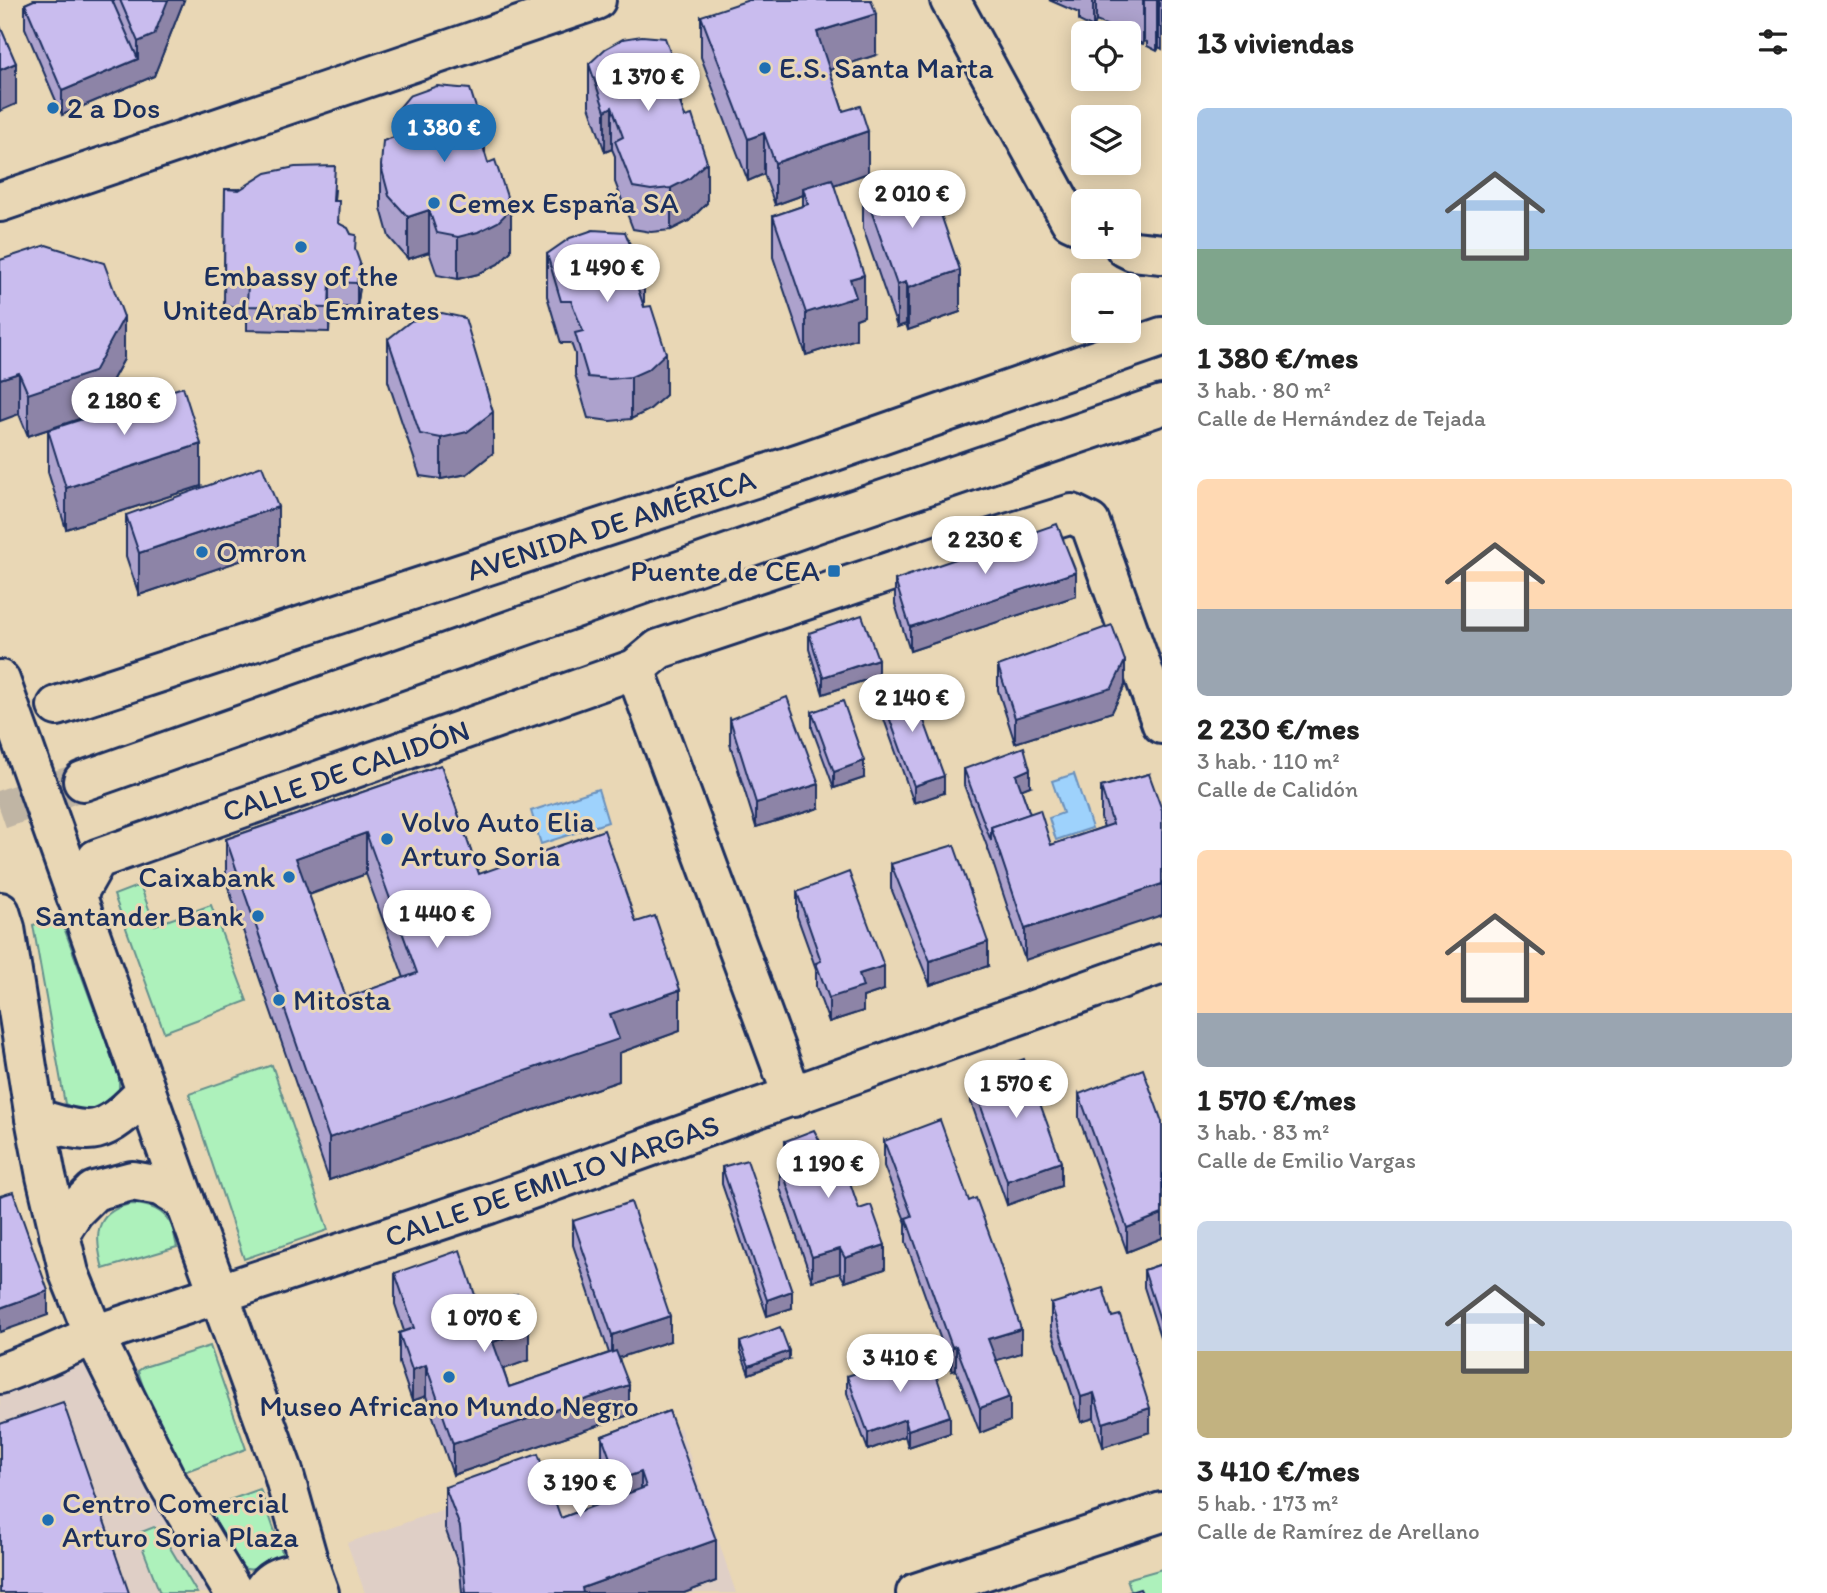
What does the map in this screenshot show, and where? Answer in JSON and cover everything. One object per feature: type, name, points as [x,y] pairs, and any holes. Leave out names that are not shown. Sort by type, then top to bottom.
[{"type":"main road","points":[[0,202],[596,0]]},
{"type":"main road","points":[[950,0],[1071,220]]},
{"type":"main road","name":"AVENIDA DE AMÉRICA","points":[[57,706],[803,462],[1162,337]]},
{"type":"main road","points":[[83,781],[819,522],[1162,405]]},
{"type":"main road","name":"CALLE DE CALIDÓN","points":[[76,895],[97,859],[635,669],[659,649],[1072,513],[1090,523],[1162,724]]},
{"type":"main road","points":[[635,669],[793,1097]]},
{"type":"main road","points":[[0,680],[184,1202],[282,1468],[315,1582],[277,1577],[262,1593]]},
{"type":"main road","points":[[0,912],[5,928],[35,1118],[69,1273],[94,1335],[166,1480],[234,1593]]},
{"type":"main road","name":"CALLE DE EMILIO VARGAS","points":[[218,1294],[476,1208],[1162,964]]},
{"type":"main road","points":[[35,1118],[66,1128],[95,1130],[118,1119],[146,1092]]},
{"type":"main road","points":[[59,1234],[74,1211],[94,1191],[132,1181],[160,1186],[184,1202]]},
{"type":"main road","points":[[0,1374],[94,1335],[218,1294]]},
{"type":"main road","points":[[916,1593],[1162,1512]]},
{"type":"shaded area","points":[[94,1335],[234,1593],[0,1593],[0,1374]]},
{"type":"shaded area","points":[[680,1427],[736,1593],[365,1593],[347,1543]]},
{"type":"green space","points":[[140,885],[155,925],[211,905],[247,1001],[164,1032],[114,895]]},
{"type":"green space","points":[[60,917],[119,1077],[119,1090],[113,1101],[91,1111],[79,1111],[65,1104],[33,925]]},
{"type":"green space","points":[[272,1065],[328,1230],[244,1259],[189,1094]]},
{"type":"green space","points":[[130,1204],[148,1206],[163,1214],[172,1226],[177,1247],[103,1269],[98,1247],[99,1228],[109,1214]]},
{"type":"green space","points":[[210,1346],[246,1449],[184,1472],[153,1411],[138,1371]]},
{"type":"green space","points":[[260,1489],[283,1555],[280,1560],[266,1566],[247,1569],[243,1568],[207,1508]]},
{"type":"green space","points":[[154,1527],[160,1531],[197,1593],[160,1593],[138,1536],[139,1533]]},
{"type":"green space","points":[[1162,1569],[1162,1593],[1132,1593],[1127,1579]]},
{"type":"water","points":[[1074,774],[1092,828],[1056,840],[1049,818],[1063,813],[1052,781]]},
{"type":"water","points":[[598,789],[608,822],[541,844],[531,811]]},
{"type":"building","points":[[34,0],[112,0],[138,59],[62,91],[25,4]]},
{"type":"building","points":[[120,0],[168,0],[154,35],[138,42]]},
{"type":"building","points":[[749,0],[871,0],[876,14],[817,32],[843,111],[860,106],[868,131],[775,163],[764,133],[748,139],[701,16]]},
{"type":"building","points":[[0,26],[16,63],[0,70]]},
{"type":"building","points":[[642,36],[665,38],[682,85],[675,88],[685,117],[692,115],[707,162],[689,179],[671,188],[651,190],[633,187],[615,141],[623,137],[612,107],[605,111],[589,64],[605,49],[623,39]]},
{"type":"building","name":"Cemex España SA","points":[[437,86],[470,89],[485,136],[480,137],[488,163],[495,160],[511,209],[498,222],[478,232],[458,237],[437,233],[429,210],[408,217],[389,196],[381,166],[383,141],[403,134],[395,113],[409,96]]},
{"type":"building","points":[[335,166],[333,201],[339,201],[338,223],[356,235],[355,249],[360,263],[357,283],[330,282],[329,308],[247,306],[248,282],[224,282],[225,189],[239,190],[266,173],[295,167]]},
{"type":"building","points":[[927,174],[960,270],[908,288],[906,282],[897,285],[863,187],[891,177],[894,185]]},
{"type":"building","points":[[832,179],[864,275],[850,279],[856,297],[806,313],[773,216],[808,204],[803,188]]},
{"type":"building","points":[[593,230],[625,232],[644,279],[635,280],[644,307],[651,306],[666,353],[649,369],[631,377],[588,377],[575,333],[583,331],[571,301],[561,301],[547,254],[570,238]]},
{"type":"building","points":[[46,245],[104,263],[124,317],[94,372],[28,394],[19,373],[0,379],[0,260]]},
{"type":"building","points":[[442,313],[465,318],[493,412],[467,432],[441,438],[420,434],[388,339],[411,321]]},
{"type":"building","points":[[183,387],[201,444],[66,488],[48,430]]},
{"type":"building","points":[[262,466],[278,507],[139,553],[126,515]]},
{"type":"building","points":[[1057,524],[1076,572],[910,627],[895,580]]},
{"type":"building","points":[[862,615],[878,659],[823,677],[809,633]]},
{"type":"building","points":[[1112,625],[1125,661],[1112,688],[1015,718],[998,666]]},
{"type":"building","points":[[910,682],[944,776],[914,786],[880,692]]},
{"type":"building","points":[[787,697],[819,784],[756,803],[730,719]]},
{"type":"building","points":[[843,701],[864,761],[834,772],[812,712]]},
{"type":"building","points":[[1024,747],[1030,769],[1016,775],[1030,814],[991,827],[991,841],[964,769]]},
{"type":"building","points":[[441,765],[479,874],[604,830],[636,922],[655,916],[680,990],[610,1014],[619,1039],[329,1138],[226,839]],"holes":[[[366,833],[417,973],[346,998],[296,858]]]},
{"type":"building","points":[[1149,774],[1162,810],[1162,884],[1025,929],[991,827],[1040,810],[1051,845],[1113,824],[1101,787]]},
{"type":"building","points":[[954,845],[988,942],[930,961],[891,864]]},
{"type":"building","points":[[849,872],[884,966],[859,974],[863,987],[829,998],[816,963],[821,961],[797,892]]},
{"type":"building","points":[[1024,1059],[1061,1162],[1007,1181],[971,1078]]},
{"type":"building","points":[[1143,1069],[1162,1122],[1162,1214],[1127,1228],[1079,1094]]},
{"type":"building","points":[[940,1120],[969,1201],[976,1198],[1021,1329],[988,1339],[1010,1397],[980,1408],[956,1346],[952,1347],[906,1218],[912,1216],[884,1141]]},
{"type":"building","points":[[814,1130],[824,1149],[838,1147],[859,1209],[871,1205],[885,1245],[845,1258],[840,1249],[812,1257],[780,1164],[791,1160],[785,1141]]},
{"type":"building","points":[[747,1160],[792,1291],[767,1300],[722,1167]]},
{"type":"building","points":[[13,1192],[48,1291],[0,1308],[0,1196]]},
{"type":"building","points":[[631,1202],[670,1316],[612,1335],[573,1221]]},
{"type":"building","points":[[460,1250],[479,1307],[517,1294],[529,1329],[493,1342],[509,1387],[616,1351],[629,1385],[453,1444],[426,1365],[412,1370],[399,1333],[414,1328],[395,1273]]},
{"type":"building","points":[[1162,1264],[1162,1326],[1144,1270]]},
{"type":"building","points":[[1103,1288],[1112,1317],[1120,1315],[1150,1408],[1103,1423],[1094,1393],[1081,1397],[1051,1304]]},
{"type":"building","points":[[780,1327],[789,1351],[749,1366],[740,1342]]},
{"type":"building","points":[[928,1351],[950,1416],[908,1430],[905,1419],[868,1433],[847,1376]]},
{"type":"building","name":"Centro Comercial Arturo Soria Plaza","points":[[63,1402],[129,1593],[0,1593],[0,1424]]},
{"type":"building","points":[[669,1411],[716,1540],[582,1588],[583,1593],[466,1593],[460,1527],[445,1487],[538,1454],[561,1518],[646,1487],[641,1472],[618,1480],[602,1436]]},
{"type":"tunnel","points":[[0,810],[83,781]]},
{"type":"place","name":"E.S. Santa Marta","points":[[765,68]]},
{"type":"place","name":"2 a Dos","points":[[53,108]]},
{"type":"place","name":"Cemex España SA","points":[[434,203]]},
{"type":"place","name":"Embassy of the United Arab Emirates","points":[[301,247]]},
{"type":"place","name":"Omron","points":[[202,552]]},
{"type":"place","name":"Puente de CEA","points":[[834,571]]},
{"type":"place","name":"Volvo Auto Elia Arturo Soria","points":[[387,839]]},
{"type":"place","name":"Caixabank","points":[[289,877]]},
{"type":"place","name":"Santander Bank","points":[[258,916]]},
{"type":"place","name":"Mitosta","points":[[279,1000]]},
{"type":"place","name":"Museo Africano Mundo Negro","points":[[449,1377]]},
{"type":"place","name":"Centro Comercial Arturo Soria Plaza","points":[[48,1520]]}]
